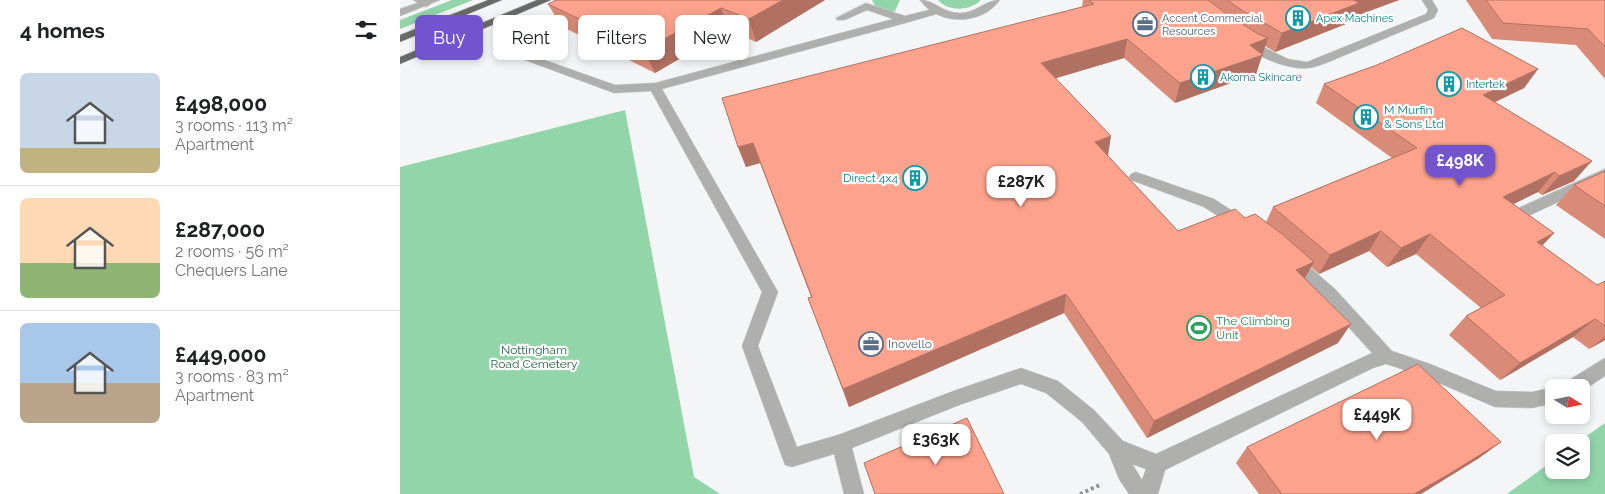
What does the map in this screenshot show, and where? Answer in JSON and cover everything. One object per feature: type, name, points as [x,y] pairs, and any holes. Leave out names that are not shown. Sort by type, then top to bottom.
[{"type":"highway","points":[[400,39],[497,0]]},
{"type":"highway","points":[[400,61],[546,0]]},
{"type":"street","points":[[926,0],[929,7],[952,15],[970,15],[989,8],[995,0]]},
{"type":"street","points":[[1240,37],[1262,53],[1283,61],[1306,65],[1322,61],[1430,16],[1433,10],[1427,0]]},
{"type":"street","points":[[400,14],[426,1]]},
{"type":"street","points":[[841,18],[866,6],[905,20]]},
{"type":"street","points":[[534,60],[614,90],[655,87],[936,11]]},
{"type":"street","points":[[655,87],[770,292],[750,346],[792,458],[841,443],[956,398],[1021,376],[1052,387],[1088,416],[1116,448],[1126,472],[1140,494]]},
{"type":"street","points":[[1517,215],[1605,174]]},
{"type":"street","points":[[1136,177],[1209,203],[1251,229]]},
{"type":"street","points":[[1282,251],[1329,294],[1386,357],[1424,369],[1495,399],[1532,400],[1545,397]]},
{"type":"street","points":[[1116,448],[1157,464],[1370,361],[1386,357]]},
{"type":"street","points":[[1586,379],[1605,366]]},
{"type":"street","points":[[841,443],[854,494]]},
{"type":"street","points":[[1148,494],[1157,464]]},
{"type":"green space","points":[[452,0],[473,0],[435,15],[415,15],[415,23],[400,29],[400,20]]},
{"type":"green space","points":[[872,0],[900,0],[895,11],[880,15]]},
{"type":"green space","points":[[938,0],[981,0],[976,4],[959,9],[947,7]]},
{"type":"green space","name":"Nottingham Road Cemetery","points":[[625,110],[694,477],[720,494],[400,494],[400,167]]},
{"type":"green space","points":[[1605,423],[1605,494],[1507,494],[1545,467],[1545,479],[1590,479],[1589,434]]},
{"type":"building","points":[[556,0],[783,0],[749,19],[749,15],[739,15],[721,8],[708,15],[675,15],[675,33],[665,39],[665,15],[578,15],[578,18],[548,4]]},
{"type":"building","points":[[1089,0],[1208,0],[1258,34],[1268,38],[1250,45],[1263,55],[1180,83],[1127,39],[1041,63],[1111,136],[1095,142],[1178,231],[1235,209],[1245,218],[1255,214],[1282,234],[1314,262],[1296,270],[1351,324],[1154,421],[1066,294],[843,389],[808,298],[812,297],[753,143],[738,147],[722,98],[1094,4]]},
{"type":"building","name":"Apex Machines","points":[[1227,0],[1354,0],[1359,3],[1282,33]]},
{"type":"building","points":[[1486,0],[1605,0],[1605,47],[1588,29],[1503,23]]},
{"type":"building","points":[[1462,28],[1538,69],[1483,95],[1592,161],[1559,176],[1555,172],[1503,197],[1554,233],[1537,242],[1597,285],[1605,281],[1605,326],[1595,319],[1520,363],[1466,316],[1505,295],[1430,234],[1401,248],[1381,231],[1330,255],[1273,207],[1417,148],[1324,84],[1377,65]]},
{"type":"building","points":[[1605,171],[1605,206],[1574,185]]},
{"type":"building","points":[[1418,364],[1501,442],[1414,494],[1282,494],[1247,447]]},
{"type":"building","points":[[967,418],[1004,494],[875,494],[864,463]]},
{"type":"place","name":"Apex Machines","points":[[1298,18]]},
{"type":"place","name":"Accent Commercial Resources","points":[[1145,24]]},
{"type":"place","name":"Akoma Skincare","points":[[1203,77]]},
{"type":"place","name":"Intertek","points":[[1449,84]]},
{"type":"place","name":"M Murfin & Sons Ltd","points":[[1366,117]]},
{"type":"place","name":"Direct 4x4","points":[[915,178]]},
{"type":"place","name":"The Climbing Unit","points":[[1199,328]]},
{"type":"place","name":"Inovello","points":[[871,344]]}]
